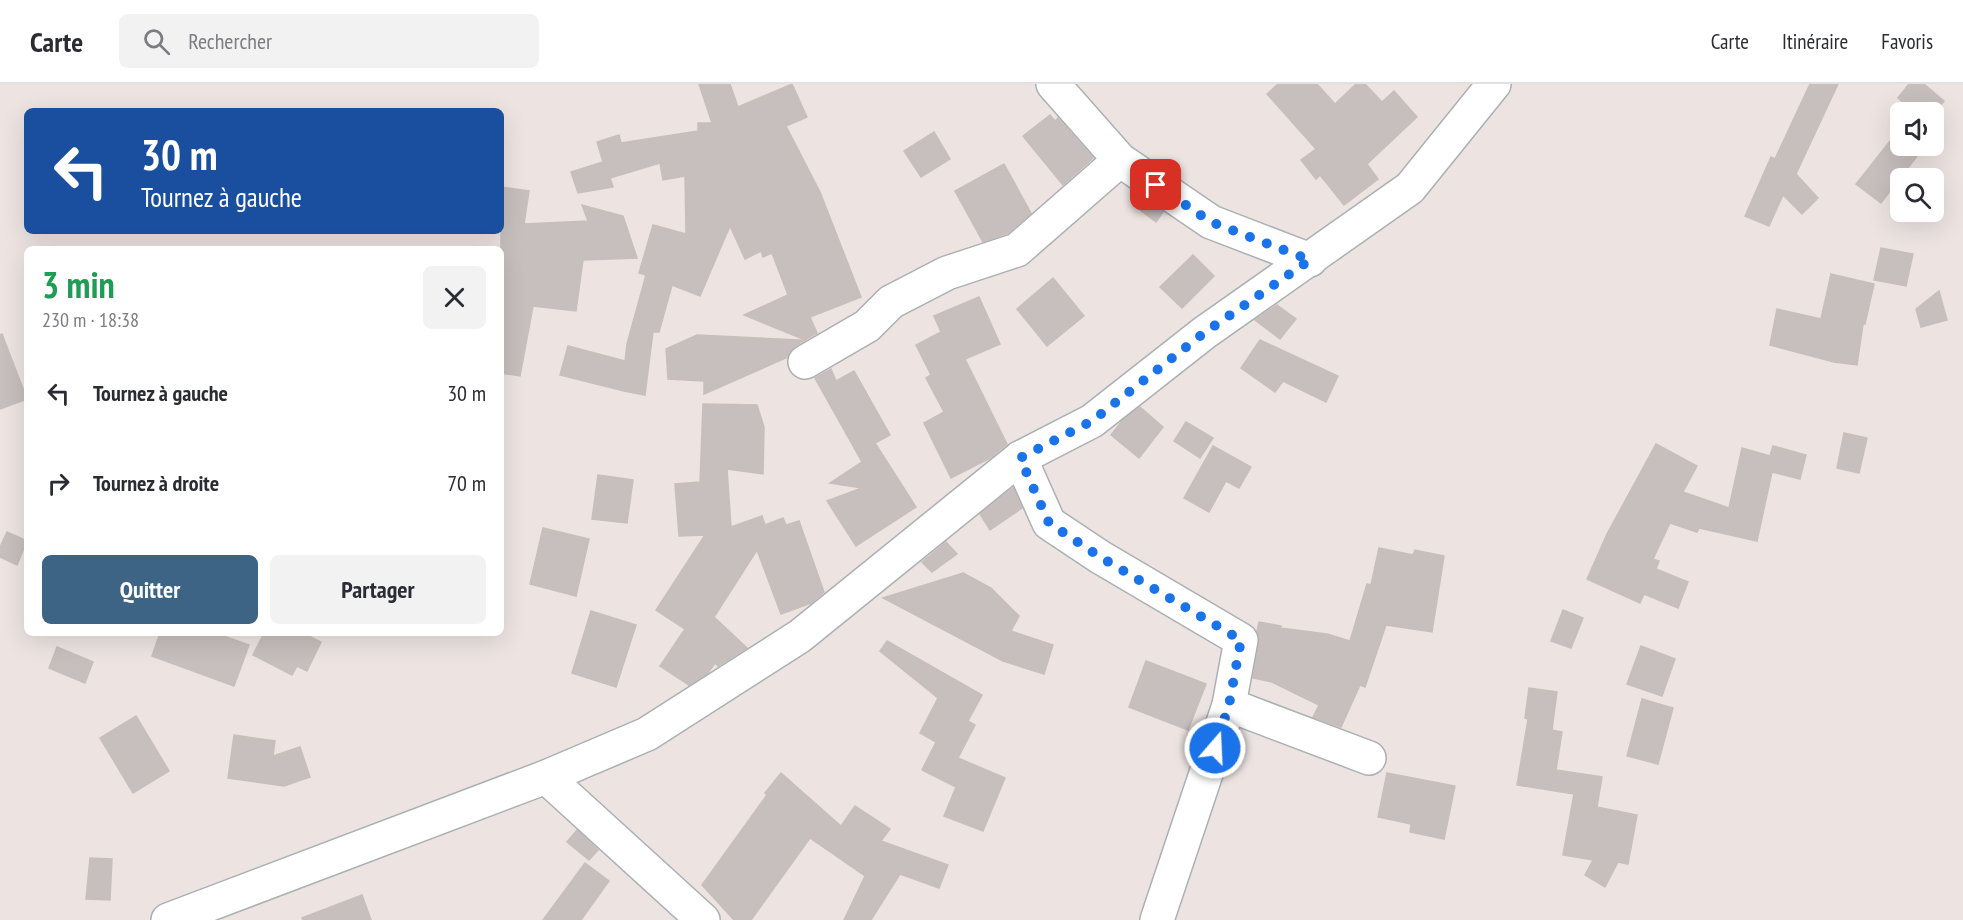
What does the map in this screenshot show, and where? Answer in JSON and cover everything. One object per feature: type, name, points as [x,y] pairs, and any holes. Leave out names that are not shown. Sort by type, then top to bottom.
[{"type":"street","points":[[1053,84],[1120,160],[1211,222],[1310,260]]},
{"type":"street","points":[[168,920],[546,777],[647,735],[800,636],[1020,458],[1092,421],[1204,333],[1410,188],[1494,84]]},
{"type":"street","points":[[805,362],[867,326],[891,302],[947,273],[1017,250],[1120,160]]},
{"type":"street","points":[[1020,458],[1049,523],[1100,557],[1241,640],[1229,705],[1157,920]]},
{"type":"street","points":[[1229,705],[1369,758]]},
{"type":"street","points":[[546,777],[703,920]]},
{"type":"building","points":[[699,84],[730,84],[738,107],[792,84],[807,117],[786,126],[820,192],[861,297],[810,317],[817,333],[805,340],[744,315],[788,295],[772,253],[763,257],[761,251],[745,259],[730,226],[700,296],[672,285],[659,332],[653,332],[645,395],[560,375],[568,346],[625,361],[627,344],[646,275],[639,273],[653,225],[686,234],[685,176],[663,180],[660,163],[610,178],[613,187],[578,193],[571,172],[603,162],[597,142],[619,135],[621,143],[698,131],[698,123],[712,123]]},
{"type":"building","points":[[1278,84],[1317,84],[1335,104],[1356,84],[1365,84],[1382,102],[1394,91],[1417,117],[1367,164],[1378,179],[1344,205],[1320,175],[1316,179],[1301,160],[1316,149],[1267,94]]},
{"type":"building","points":[[1810,84],[1838,84],[1796,174],[1818,198],[1802,214],[1783,195],[1769,226],[1745,216],[1771,157],[1775,159]]},
{"type":"building","points":[[1909,84],[1924,84],[1944,101],[1903,102],[1898,98]]},
{"type":"building","points":[[1050,115],[1055,121],[1058,118],[1093,158],[1063,185],[1023,136]]},
{"type":"building","points":[[934,132],[950,159],[921,177],[904,151]]},
{"type":"building","points":[[1890,141],[1890,156],[1917,156],[1908,168],[1890,168],[1890,191],[1881,203],[1856,184]]},
{"type":"building","points":[[1004,164],[1031,213],[1008,233],[983,242],[955,191]]},
{"type":"building","points":[[504,187],[529,191],[524,224],[588,221],[582,205],[623,216],[637,258],[583,260],[576,311],[533,306],[520,376],[504,373],[504,246],[501,246],[501,234],[504,234]]},
{"type":"building","points":[[1142,197],[1163,212],[1156,222],[1135,206]]},
{"type":"building","points":[[1881,248],[1913,254],[1906,286],[1874,280]]},
{"type":"building","points":[[1193,255],[1214,276],[1182,308],[1160,287]]},
{"type":"building","points":[[1831,274],[1874,284],[1865,324],[1863,324],[1857,365],[1834,362],[1770,345],[1777,309],[1821,319]]},
{"type":"building","points":[[1053,278],[1084,316],[1047,346],[1017,309]]},
{"type":"building","points":[[1939,291],[1947,320],[1921,327],[1916,309]]},
{"type":"building","points":[[979,297],[1000,344],[965,359],[1007,444],[990,458],[951,478],[924,423],[944,412],[926,378],[931,375],[916,345],[941,332],[934,316]]},
{"type":"building","points":[[1277,305],[1296,319],[1280,339],[1255,320]]},
{"type":"building","points":[[2,334],[24,391],[24,400],[0,409],[0,335]]},
{"type":"building","points":[[697,335],[805,340],[789,352],[788,357],[704,394],[704,381],[668,379],[666,349]]},
{"type":"building","points":[[1260,340],[1338,376],[1326,402],[1283,381],[1275,392],[1241,368]]},
{"type":"building","points":[[831,369],[836,381],[854,371],[890,435],[875,443],[916,507],[856,546],[827,501],[862,488],[830,483],[862,462],[815,378]]},
{"type":"building","points":[[703,404],[757,405],[764,427],[763,474],[727,469],[731,527],[762,516],[765,525],[783,518],[786,525],[799,521],[824,592],[811,603],[781,614],[757,550],[714,617],[747,648],[718,666],[715,663],[708,673],[689,685],[660,666],[685,629],[656,610],[705,535],[679,536],[675,484],[700,482]]},
{"type":"building","points":[[1140,407],[1163,427],[1139,458],[1111,435],[1122,421]]},
{"type":"building","points":[[1186,422],[1213,438],[1200,458],[1174,441]]},
{"type":"building","points":[[1844,433],[1867,438],[1859,473],[1837,468]]},
{"type":"building","points":[[1656,444],[1697,466],[1683,492],[1729,508],[1742,448],[1770,456],[1773,446],[1806,455],[1800,479],[1772,472],[1757,541],[1699,528],[1697,532],[1670,523],[1653,559],[1659,561],[1656,569],[1688,582],[1678,608],[1644,594],[1640,603],[1587,579],[1607,534]]},
{"type":"building","points":[[1213,446],[1251,467],[1239,488],[1226,481],[1209,512],[1184,498]]},
{"type":"building","points":[[598,475],[633,480],[627,523],[592,519]]},
{"type":"building","points":[[1013,488],[1022,508],[990,530],[980,514]]},
{"type":"building","points":[[543,528],[589,539],[576,596],[530,584]]},
{"type":"building","points":[[7,532],[24,540],[24,548],[17,565],[0,557],[0,547]]},
{"type":"building","points":[[946,542],[957,554],[932,572],[922,562]]},
{"type":"building","points":[[1379,548],[1413,555],[1415,550],[1444,556],[1432,632],[1386,625],[1365,687],[1360,685],[1341,727],[1313,717],[1319,705],[1272,682],[1253,678],[1259,643],[1257,631],[1259,622],[1281,626],[1280,628],[1327,634],[1350,641],[1367,584],[1371,585]]},
{"type":"building","points":[[963,573],[991,588],[1019,616],[1011,631],[1053,645],[1044,674],[1003,661],[883,598]]},
{"type":"building","points":[[1563,610],[1583,618],[1571,648],[1551,641]]},
{"type":"building","points":[[591,611],[636,625],[616,687],[572,673]]},
{"type":"building","points":[[159,636],[224,636],[249,645],[234,686],[152,656]]},
{"type":"building","points":[[262,636],[309,636],[321,642],[307,671],[297,666],[292,675],[253,655]]},
{"type":"building","points":[[887,641],[982,695],[968,721],[975,725],[958,758],[1005,778],[983,831],[944,816],[956,787],[922,770],[936,742],[920,733],[938,698],[880,651]]},
{"type":"building","points":[[1641,646],[1675,659],[1662,696],[1627,684]]},
{"type":"building","points":[[57,647],[93,662],[85,683],[49,668]]},
{"type":"building","points":[[1146,661],[1206,684],[1188,730],[1129,707]]},
{"type":"building","points":[[1529,688],[1557,692],[1552,730],[1562,732],[1556,770],[1602,777],[1597,807],[1637,815],[1628,864],[1618,862],[1605,887],[1585,875],[1593,860],[1563,855],[1574,794],[1517,785],[1528,719],[1525,718]]},
{"type":"building","points":[[1642,699],[1673,708],[1658,764],[1627,756]]},
{"type":"building","points":[[136,716],[169,771],[133,793],[100,738]]},
{"type":"building","points":[[234,735],[275,741],[273,756],[300,747],[310,777],[284,786],[228,778]]},
{"type":"building","points":[[781,773],[841,826],[855,806],[890,829],[881,841],[948,865],[939,888],[900,874],[871,920],[844,920],[865,876],[810,838],[751,920],[734,920],[702,885]]},
{"type":"building","points":[[1387,773],[1455,786],[1444,839],[1410,832],[1411,824],[1378,817]]},
{"type":"building","points":[[577,830],[598,850],[589,860],[567,842]]},
{"type":"building","points":[[90,858],[112,859],[110,900],[86,899]]},
{"type":"building","points":[[585,863],[609,881],[581,920],[543,920]]},
{"type":"building","points":[[362,895],[371,920],[303,920],[302,918]]},
{"type":"route","points":[[1156,185],[1211,222],[1310,260],[1204,333],[1092,421],[1020,458],[1049,523],[1100,557],[1241,640],[1229,705],[1215,748]]}]
